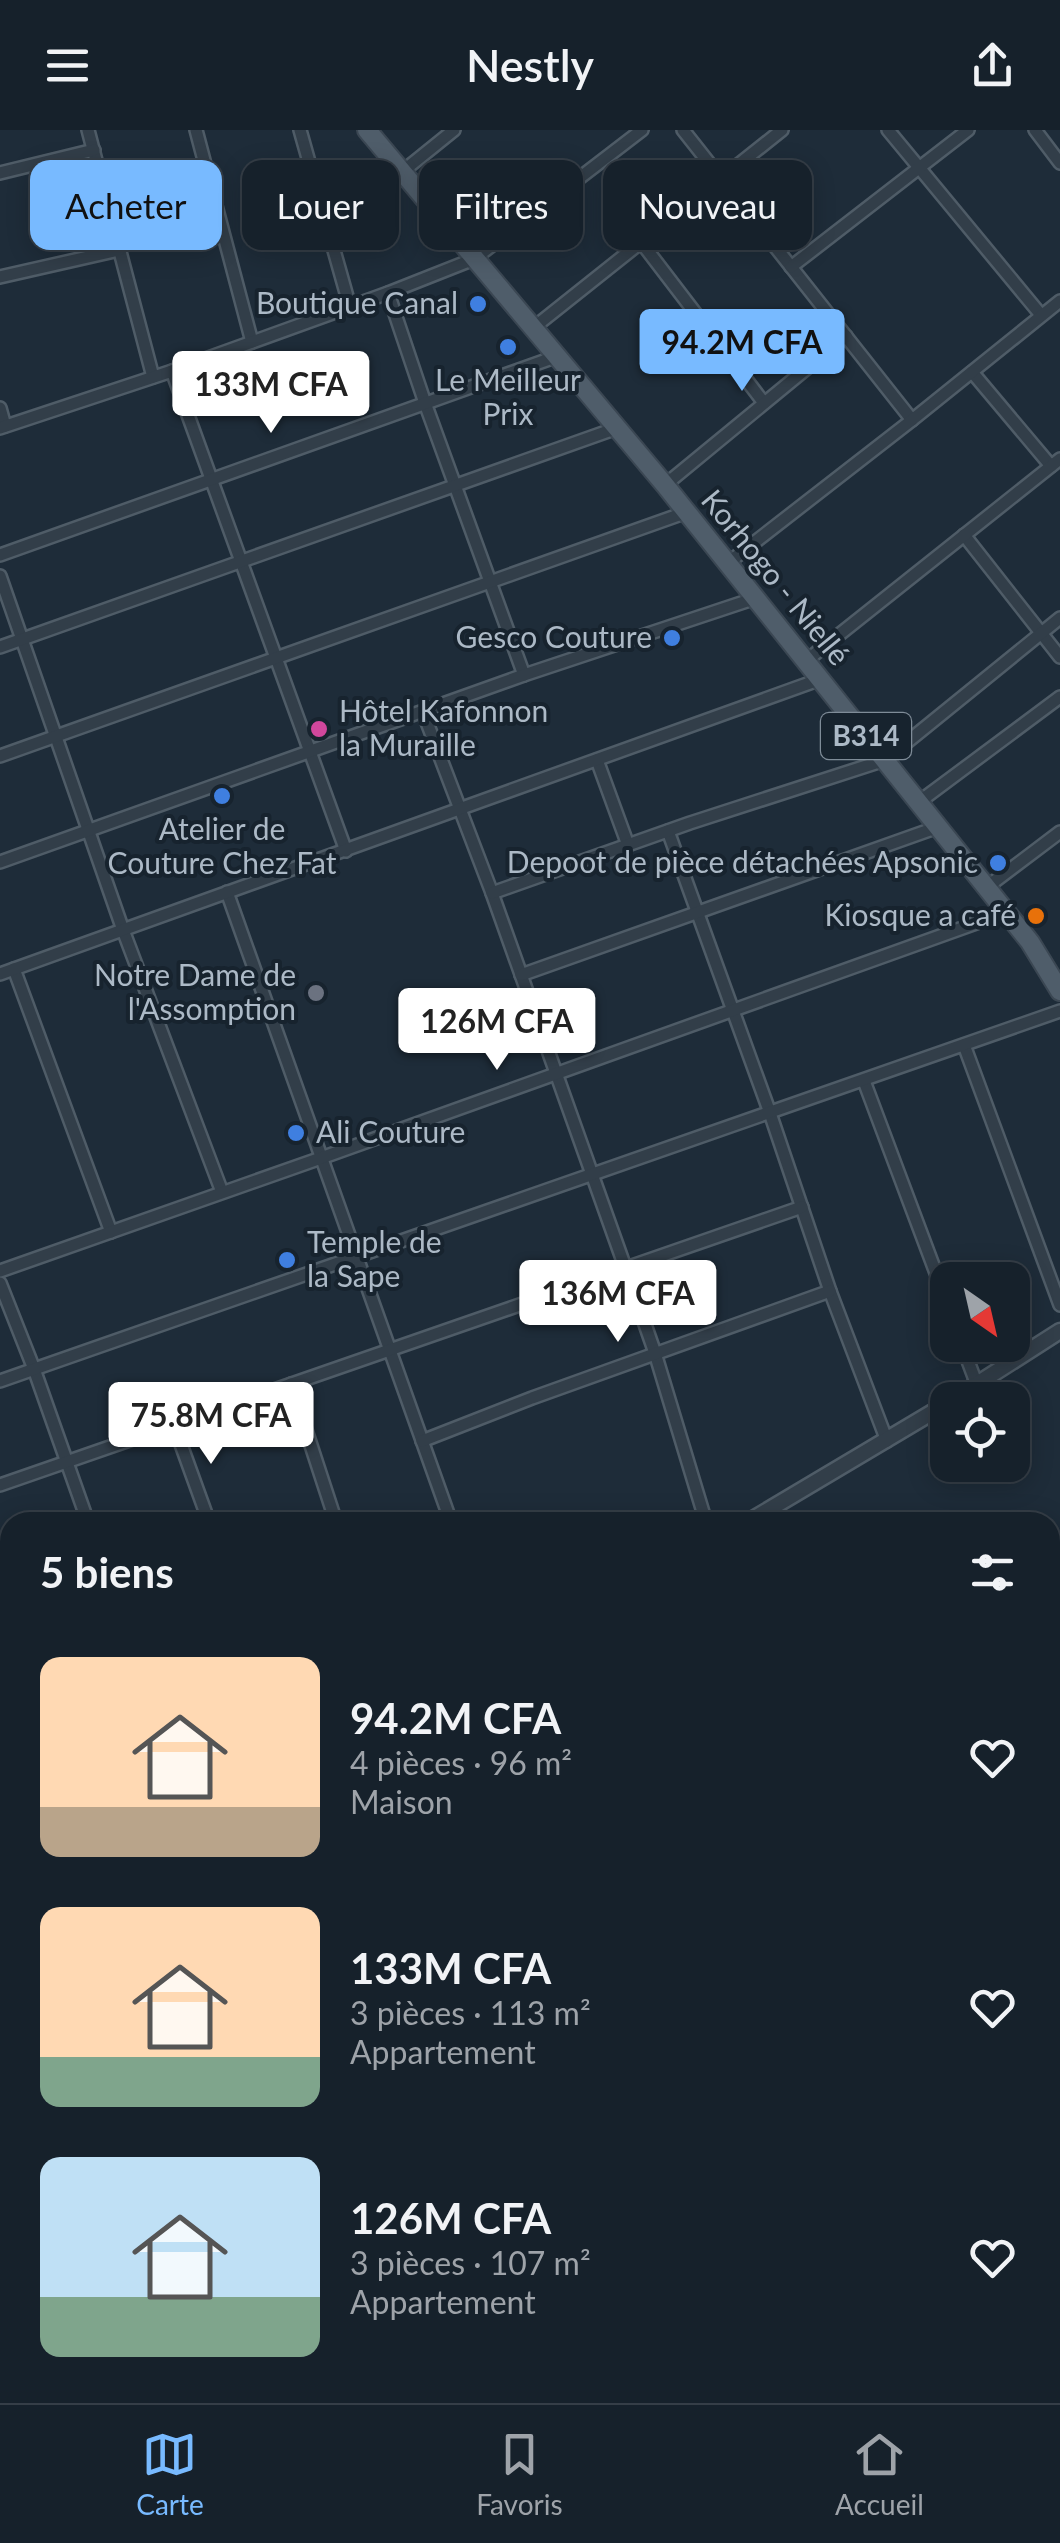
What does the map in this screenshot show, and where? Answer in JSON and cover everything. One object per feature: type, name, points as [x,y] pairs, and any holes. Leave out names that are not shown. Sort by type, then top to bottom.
[{"type":"main road","name":"B314","points":[[367,130],[665,485]]},
{"type":"main road","name":"Korhogo - Niellé","points":[[665,485],[1055,969],[1060,991]]},
{"type":"street","points":[[88,130],[96,160]]},
{"type":"street","points":[[196,130],[252,342]]},
{"type":"street","points":[[300,130],[350,307]]},
{"type":"street","points":[[402,172],[454,130]]},
{"type":"street","points":[[0,408],[2,427],[252,342],[474,259],[642,130]]},
{"type":"street","points":[[682,130],[706,160]]},
{"type":"street","points":[[744,160],[782,130]]},
{"type":"street","points":[[888,130],[1041,316]]},
{"type":"street","points":[[791,267],[968,130]]},
{"type":"street","points":[[1035,130],[1060,164]]},
{"type":"street","points":[[0,174],[94,150]]},
{"type":"street","points":[[0,277],[119,250],[153,377]]},
{"type":"street","points":[[532,329],[631,250]]},
{"type":"street","points":[[647,250],[764,403]]},
{"type":"street","points":[[778,250],[912,420]]},
{"type":"street","points":[[388,293],[524,675]]},
{"type":"street","points":[[728,563],[1060,300]]},
{"type":"street","points":[[665,485],[846,336]]},
{"type":"street","points":[[0,555],[555,356]]},
{"type":"street","points":[[172,370],[346,851]]},
{"type":"street","points":[[806,662],[1055,463],[972,372]]},
{"type":"street","points":[[0,648],[618,428]]},
{"type":"street","points":[[0,756],[687,512]]},
{"type":"street","points":[[964,535],[1060,657]]},
{"type":"street","points":[[0,576],[123,930],[222,1192]]},
{"type":"street","points":[[0,862],[524,675],[756,598]]},
{"type":"street","points":[[492,893],[668,830],[885,760],[1060,618]]},
{"type":"street","points":[[0,974],[821,679]]},
{"type":"street","points":[[919,802],[1060,698]]},
{"type":"street","points":[[423,712],[625,1266],[703,1512]]},
{"type":"street","points":[[597,760],[628,845]]},
{"type":"street","points":[[521,975],[938,827]]},
{"type":"street","points":[[668,830],[886,1441]]},
{"type":"street","points":[[986,887],[1060,832]]},
{"type":"street","points":[[227,892],[447,1512]]},
{"type":"street","points":[[0,1271],[1006,912]]},
{"type":"street","points":[[14,968],[111,1232]]},
{"type":"street","points":[[0,1381],[1060,1011]]},
{"type":"street","points":[[964,1044],[1060,1305]]},
{"type":"street","points":[[864,1081],[932,1262]]},
{"type":"street","points":[[0,1485],[802,1207]]},
{"type":"street","points":[[0,1283],[84,1512]]},
{"type":"street","points":[[422,1441],[830,1291]]},
{"type":"street","points":[[982,1382],[1060,1332]]},
{"type":"street","points":[[292,1384],[333,1512]]},
{"type":"street","points":[[765,1512],[930,1414]]},
{"type":"street","points":[[174,1424],[205,1512]]},
{"type":"place","name":"Boutique Canal","points":[[478,304]]},
{"type":"place","name":"Le Meilleur Prix","points":[[508,347]]},
{"type":"place","name":"Gesco Couture","points":[[672,638]]},
{"type":"place","name":"Hôtel Kafonnon la Muraille","points":[[319,729]]},
{"type":"place","name":"Atelier de Couture Chez Fat","points":[[222,796]]},
{"type":"place","name":"Depoot de pièce détachées Apsonic","points":[[998,863]]},
{"type":"place","name":"Kiosque a café","points":[[1036,916]]},
{"type":"place","name":"Notre Dame de l'Assomption","points":[[316,993]]},
{"type":"place","name":"Ali Couture","points":[[296,1133]]},
{"type":"place","name":"Temple de la Sape","points":[[287,1260]]}]
